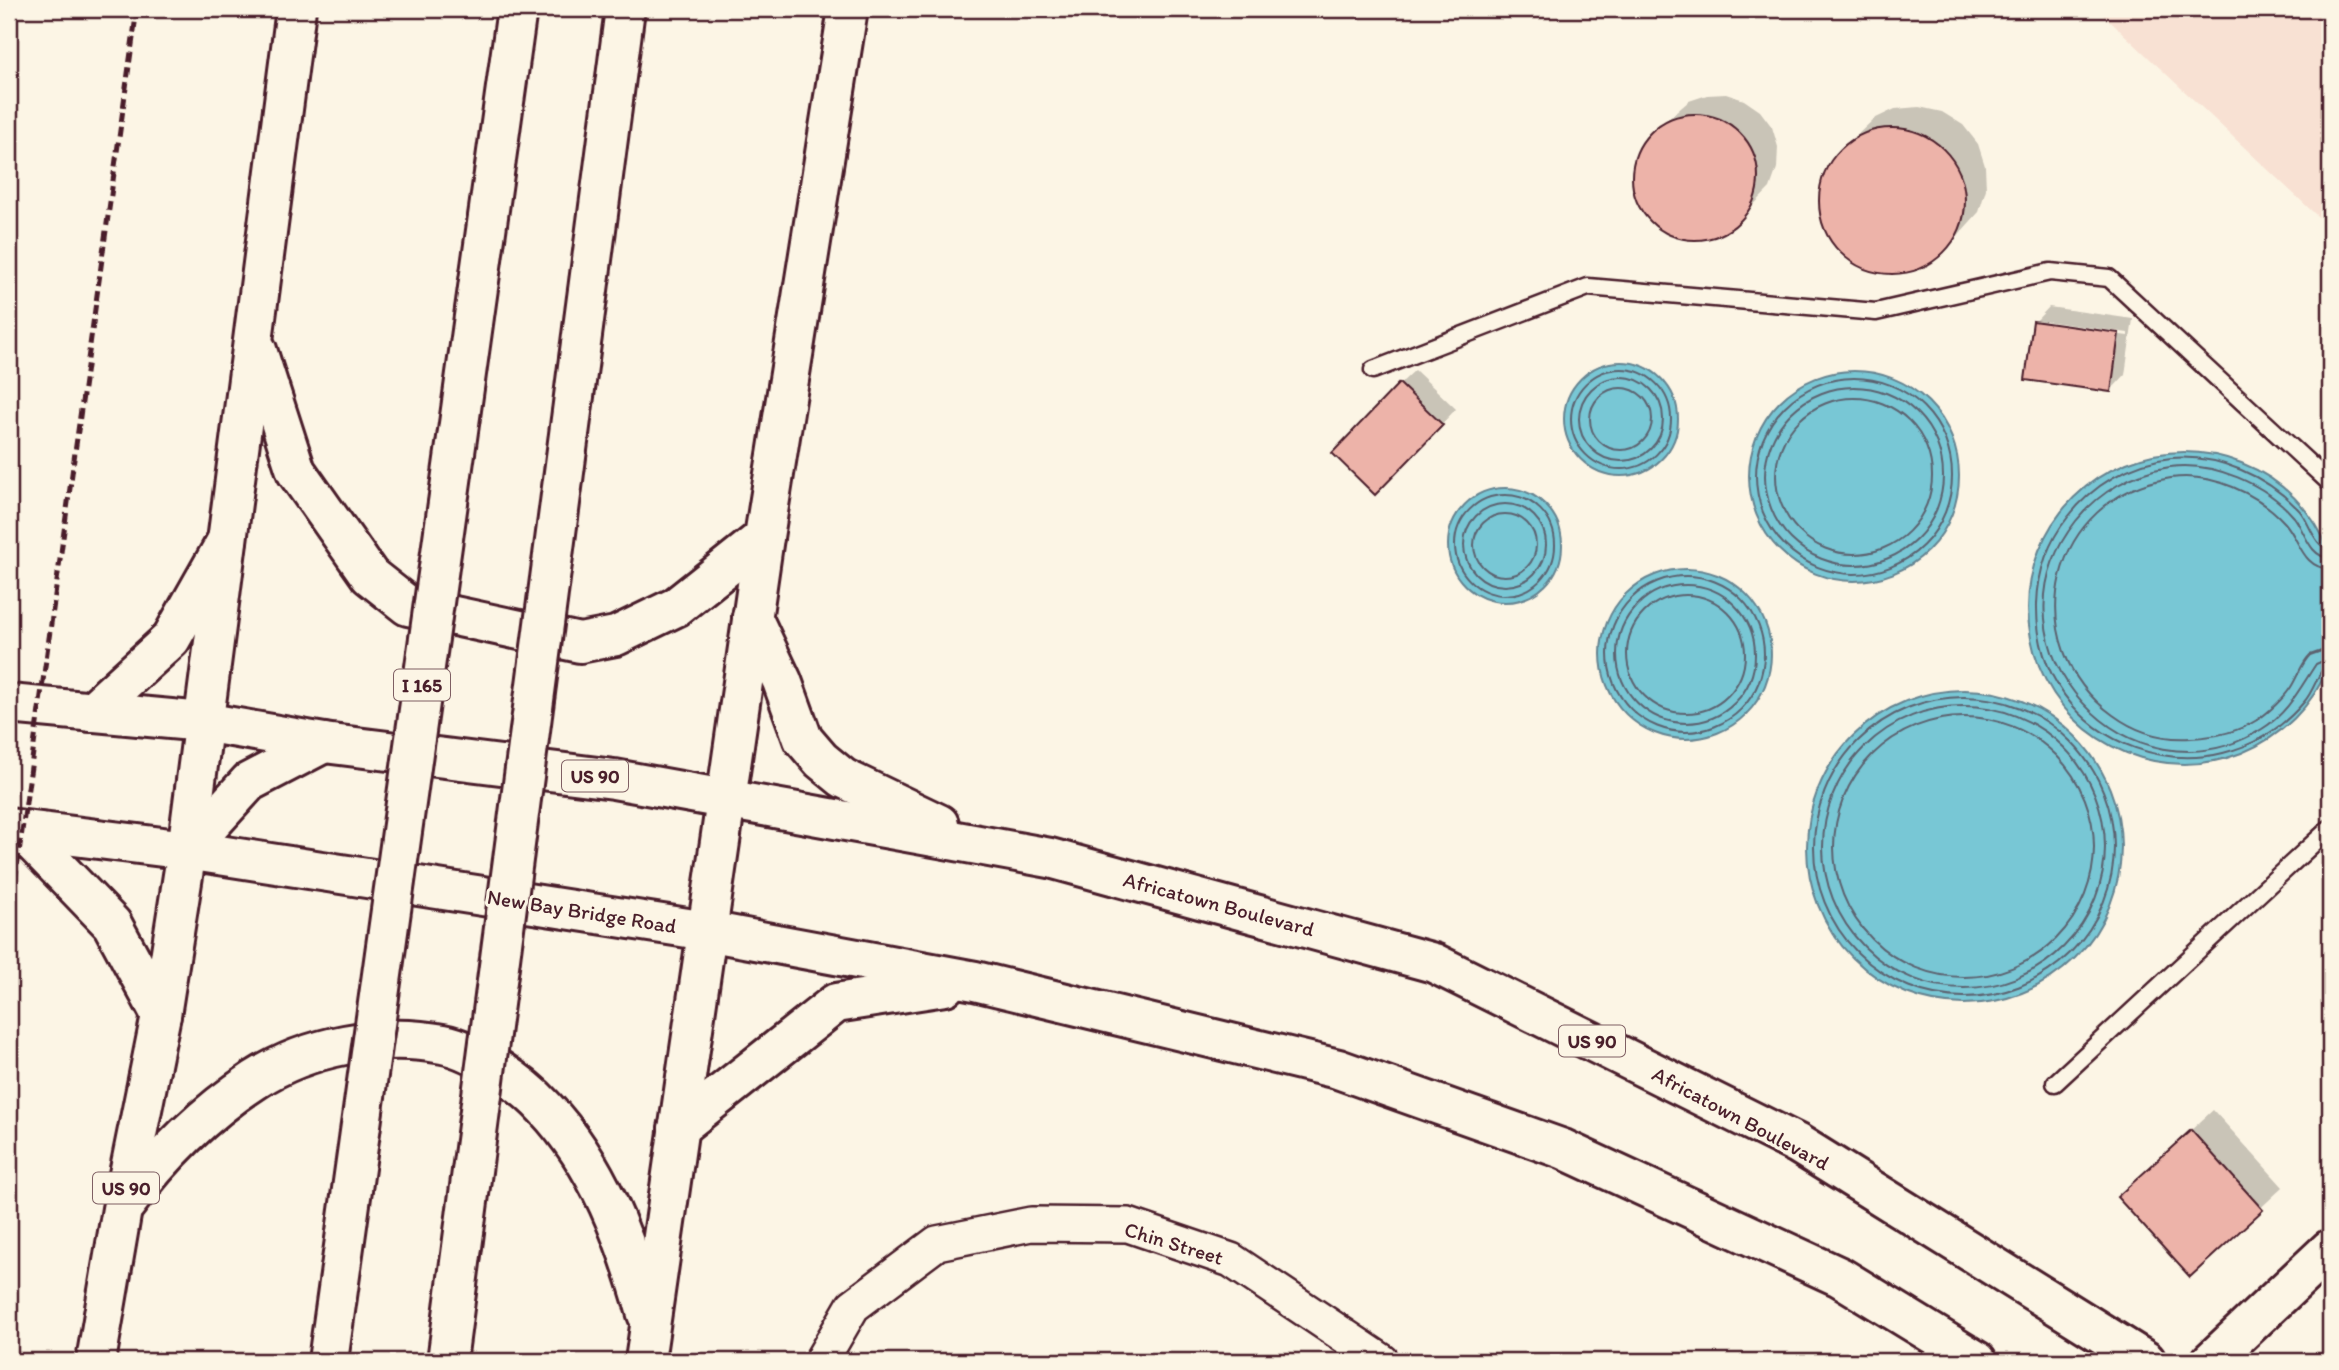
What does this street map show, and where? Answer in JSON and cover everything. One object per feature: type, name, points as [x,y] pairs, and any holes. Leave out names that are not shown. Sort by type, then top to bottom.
[{"type":"main road","points":[[9,704],[204,722],[296,9]]},
{"type":"main road","name":"I 165","points":[[328,1361],[517,9]]},
{"type":"main road","points":[[447,1361],[625,9]]},
{"type":"main road","points":[[645,1361],[764,537],[848,9]]},
{"type":"main road","points":[[253,338],[296,471],[370,576],[408,606],[580,643],[616,636],[676,607],[764,537]]},
{"type":"main road","points":[[91,712],[171,639],[228,538]]},
{"type":"main road","points":[[752,617],[782,681],[803,739],[821,760],[843,778],[985,846]]},
{"type":"main road","name":"US 90","points":[[96,1361],[122,1209],[161,1015],[204,722],[324,743],[614,779],[985,846]]},
{"type":"main road","points":[[187,850],[249,782],[324,743]]},
{"type":"main road","points":[[15,829],[111,924],[161,1015]]},
{"type":"main road","name":"New Bay Bridge Road","points":[[15,829],[187,850],[707,931],[975,981]]},
{"type":"main road","name":"Africatown Boulevard","points":[[985,846],[1050,858],[1434,963],[1798,1144],[2146,1361]]},
{"type":"main road","points":[[678,1128],[836,1003],[975,981],[1338,1069],[1563,1149],[1840,1278],[1977,1361]]},
{"type":"main road","points":[[122,1209],[181,1138],[248,1085],[288,1063],[354,1044],[402,1038],[446,1044],[507,1074],[545,1108],[588,1164],[608,1201],[650,1323]]},
{"type":"main road","points":[[2211,1361],[2330,1249]]},
{"type":"street","name":"Chin Street","points":[[821,1361],[853,1306],[937,1243],[1031,1224],[1128,1225],[1231,1260],[1382,1361]]},
{"type":"lane","points":[[1373,370],[1588,287],[1877,312],[2050,271],[2109,278],[2330,482]]},
{"type":"lane","points":[[2054,1083],[2330,828]]},
{"type":"shaded area","points":[[2097,9],[2330,9],[2330,228]]},
{"type":"water","points":[[1621,362],[1643,366],[1662,378],[1674,397],[1678,419],[1674,441],[1662,460],[1643,472],[1621,476],[1599,472],[1580,460],[1568,441],[1564,419],[1568,397],[1580,378],[1599,366]]},
{"type":"water","points":[[1854,371],[1894,379],[1928,402],[1951,436],[1959,476],[1951,516],[1928,550],[1894,573],[1854,581],[1814,573],[1780,550],[1757,516],[1749,476],[1757,436],[1780,402],[1814,379]]},
{"type":"water","points":[[2184,452],[2214,455],[2244,464],[2270,479],[2294,498],[2313,522],[2328,548],[2337,578],[2340,608],[2337,638],[2328,668],[2313,694],[2294,718],[2270,737],[2244,752],[2214,761],[2184,764],[2154,761],[2124,752],[2098,737],[2074,718],[2055,694],[2040,668],[2031,638],[2028,608],[2031,578],[2040,548],[2055,522],[2074,498],[2098,479],[2124,464],[2154,455]]},
{"type":"water","points":[[1505,488],[1527,492],[1546,504],[1558,523],[1562,545],[1558,567],[1546,586],[1527,598],[1505,602],[1483,598],[1464,586],[1452,567],[1448,545],[1452,523],[1464,504],[1483,492]]},
{"type":"water","points":[[1686,569],[1719,575],[1746,594],[1765,621],[1771,654],[1765,687],[1746,714],[1719,733],[1686,739],[1653,733],[1626,714],[1607,687],[1601,654],[1607,621],[1626,594],[1653,575]]},
{"type":"water","points":[[1964,690],[1995,693],[2024,702],[2051,717],[2075,736],[2094,760],[2109,787],[2118,816],[2121,847],[2118,878],[2109,907],[2094,934],[2075,958],[2051,977],[2024,992],[1995,1001],[1964,1004],[1933,1001],[1904,992],[1877,977],[1853,958],[1834,934],[1819,907],[1810,878],[1807,847],[1810,816],[1819,787],[1834,760],[1853,736],[1877,717],[1904,702],[1933,693]]},
{"type":"building","points":[[1695,114],[1719,119],[1739,133],[1753,153],[1758,177],[1753,201],[1739,221],[1719,235],[1695,240],[1671,235],[1651,221],[1637,201],[1632,177],[1637,153],[1651,133],[1671,119]]},
{"type":"building","points":[[1892,128],[1920,133],[1944,149],[1960,173],[1965,201],[1960,229],[1944,253],[1920,269],[1892,274],[1864,269],[1840,253],[1824,229],[1819,201],[1824,173],[1840,149],[1864,133]]},
{"type":"building","points":[[2033,321],[2119,333],[2111,392],[2025,380]]},
{"type":"building","points":[[1399,383],[1443,425],[1375,495],[1332,453]]},
{"type":"building","points":[[2191,1130],[2263,1210],[2190,1277],[2117,1197]]},
{"type":"railway","points":[[9,924],[137,9]]}]
